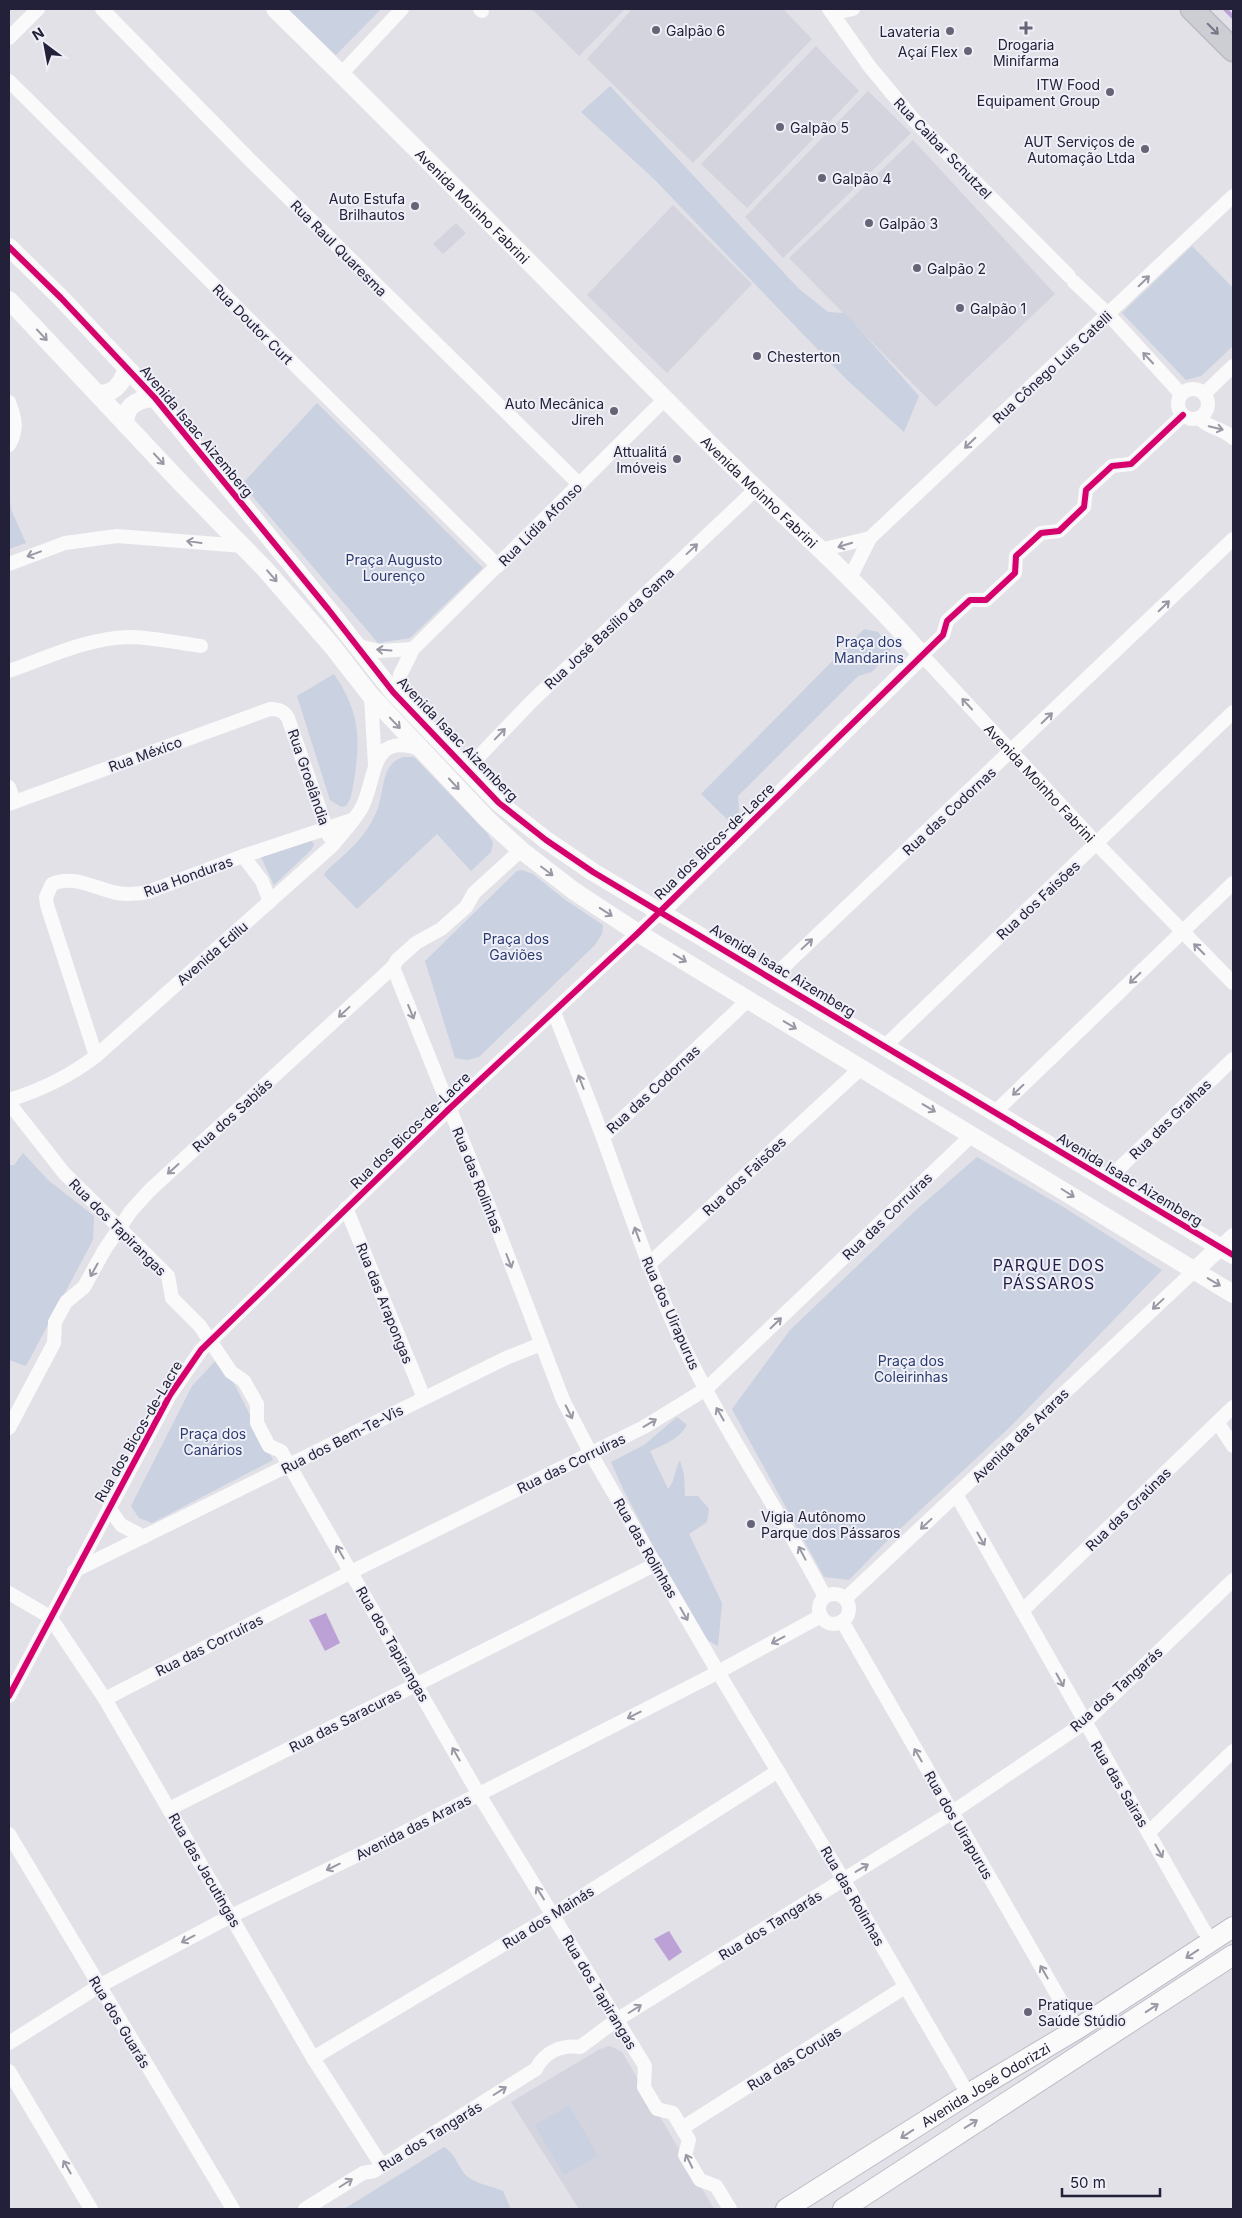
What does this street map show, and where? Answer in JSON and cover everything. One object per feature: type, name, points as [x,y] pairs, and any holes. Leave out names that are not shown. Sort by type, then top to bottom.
[{"type":"main road","points":[[1192,9],[1233,50]]},
{"type":"main road","name":"Avenida José Odorizzi","points":[[786,2209],[968,2094],[1077,2029],[1233,1927]]},
{"type":"main road","name":"Avenida José Odorizzi","points":[[843,2209],[1233,1955]]},
{"type":"street","points":[[9,38],[38,9]]},
{"type":"street","name":"Rua Raul Quaresma","points":[[102,9],[248,159],[579,484]]},
{"type":"street","name":"Avenida Moinho Fabrini","points":[[275,9],[665,399],[895,623],[1011,752],[1233,983]]},
{"type":"street","points":[[341,74],[402,9]]},
{"type":"street","points":[[829,9],[839,12],[853,9]]},
{"type":"street","name":"Rua Caibar Schutzel","points":[[829,9],[870,68],[914,120],[1108,315],[1181,394]]},
{"type":"street","name":"Rua Doutor Curt","points":[[9,82],[170,240],[328,400],[498,566]]},
{"type":"street","name":"Rua Cônego Luis Catelli","points":[[850,578],[870,538],[1233,196]]},
{"type":"street","name":"Avenida Isaac Aizemberg","points":[[9,248],[61,298],[154,398],[396,696],[500,803],[531,828],[593,872],[886,1045],[1227,1251]]},
{"type":"street","points":[[9,300],[15,314],[97,394],[242,546],[301,610],[371,696],[476,808],[521,850],[574,891],[638,933],[1233,1294]]},
{"type":"street","points":[[1204,394],[1233,366]]},
{"type":"street","points":[[97,394],[104,394],[115,390],[122,381],[127,369]]},
{"type":"street","points":[[1195,389],[1204,394],[1208,407],[1199,418],[1190,419],[1182,415],[1178,407],[1181,394],[1195,389]]},
{"type":"street","points":[[126,424],[126,413],[135,402],[154,398]]},
{"type":"street","name":"Rua Lídia Afonso","points":[[396,696],[400,675],[413,649],[665,399]]},
{"type":"street","points":[[9,402],[16,424],[14,435],[9,445]]},
{"type":"street","points":[[922,654],[943,634],[947,621],[970,600],[986,600],[1015,573],[1016,556],[1041,533],[1059,531],[1084,507],[1086,490],[1112,466],[1130,464],[1182,415]]},
{"type":"street","points":[[1199,418],[1208,426],[1224,430],[1233,438]]},
{"type":"street","name":"Rua José Basílio da Gama","points":[[466,770],[531,702],[756,489]]},
{"type":"street","points":[[9,564],[65,544],[117,536],[242,546]]},
{"type":"street","name":"Rua Cônego Luis Catelli","points":[[820,550],[870,538]]},
{"type":"street","name":"Rua das Codornas","points":[[772,978],[1233,539]]},
{"type":"street","points":[[9,671],[81,647],[110,640],[144,638],[202,646]]},
{"type":"street","points":[[355,645],[380,651],[413,649]]},
{"type":"street","name":"Rua dos Bicos-de-Lacre","points":[[9,1696],[74,1571],[175,1387],[210,1341],[449,1109],[660,912],[922,654]]},
{"type":"street","name":"Avenida Edilu","points":[[371,696],[375,765]]},
{"type":"street","name":"Rua México","points":[[11,803],[270,708],[282,710]]},
{"type":"street","name":"Rua Groelândia","points":[[282,710],[288,718],[334,845]]},
{"type":"street","name":"Rua dos Faisões","points":[[886,1045],[1098,844],[1233,712]]},
{"type":"street","name":"Avenida Edilu","points":[[9,1102],[61,1079],[96,1056],[334,845],[362,808],[375,765],[383,752],[395,745],[420,749]]},
{"type":"street","points":[[9,787],[11,803]]},
{"type":"street","name":"Rua Honduras","points":[[96,1056],[47,905],[48,889],[60,880],[69,880],[118,893],[134,895],[148,892],[243,856],[326,827],[352,820]]},
{"type":"street","name":"Rua dos Sabiás","points":[[9,1428],[54,1343],[55,1322],[66,1302],[84,1287],[105,1249],[131,1211],[150,1190],[392,967],[397,960],[416,943],[441,929],[466,907],[474,893],[521,850]]},
{"type":"street","points":[[243,856],[262,880],[270,902]]},
{"type":"street","points":[[574,891],[583,891],[591,886],[593,872]]},
{"type":"street","points":[[995,1112],[1233,883]]},
{"type":"street","name":"Rua das Rolinhas","points":[[392,967],[490,1209],[563,1400],[591,1454],[718,1672],[844,1879],[968,2094]]},
{"type":"street","name":"Rua das Codornas","points":[[603,1137],[748,1000]]},
{"type":"street","name":"Rua dos Uirapurus","points":[[554,1012],[603,1137],[648,1265],[683,1343],[706,1390],[801,1551],[825,1597]]},
{"type":"street","name":"Rua das Gralhas","points":[[1107,1180],[1233,1058]]},
{"type":"street","name":"Rua dos Faisões","points":[[648,1265],[862,1068]]},
{"type":"street","name":"Rua dos Tapirangas","points":[[9,1102],[64,1173],[168,1276],[172,1298],[200,1326],[230,1372],[244,1381],[256,1404],[257,1423],[269,1446],[281,1452],[290,1466],[478,1793],[645,2066],[644,2087],[657,2109],[673,2113],[682,2128]]},
{"type":"street","name":"Rua das Corruíras","points":[[105,1698],[351,1572],[644,1427],[706,1390],[972,1135]]},
{"type":"street","name":"Rua das Arapongas","points":[[346,1208],[424,1398]]},
{"type":"street","points":[[1194,1270],[1227,1251],[1233,1235]]},
{"type":"street","name":"Avenida das Araras","points":[[845,1599],[957,1496],[1194,1270]]},
{"type":"street","name":"Rua dos Bem-Te-Vis","points":[[74,1571],[290,1466],[424,1398],[540,1344]]},
{"type":"street","name":"Rua das Graúnas","points":[[1022,1611],[1233,1408]]},
{"type":"street","points":[[1218,1423],[1233,1446]]},
{"type":"street","name":"Rua das Sairas","points":[[957,1496],[1084,1723],[1149,1832],[1203,1930],[1212,1941]]},
{"type":"street","points":[[109,1508],[121,1525],[144,1537]]},
{"type":"street","name":"Rua das Saracuras","points":[[169,1809],[656,1564]]},
{"type":"street","name":"Rua dos Tangarás","points":[[305,2209],[363,2173],[374,2171],[536,2069],[540,2060],[552,2052],[565,2045],[580,2046],[618,2019],[951,1813],[1084,1723],[1233,1580]]},
{"type":"street","name":"Rua das Jacutingas","points":[[9,1593],[50,1617],[105,1698],[314,2058],[382,2166]]},
{"type":"street","points":[[837,1594],[845,1599],[849,1608],[842,1621],[828,1622],[821,1616],[819,1607],[825,1597],[837,1594]]},
{"type":"street","name":"Avenida das Araras","points":[[9,2043],[99,1986],[231,1916],[387,1841],[718,1672],[821,1616]]},
{"type":"street","name":"Rua dos Uirapurus","points":[[842,1621],[1077,2029]]},
{"type":"street","points":[[1149,1832],[1233,1751]]},
{"type":"street","name":"Rua dos Mainás","points":[[314,2058],[553,1915],[778,1771]]},
{"type":"street","name":"Rua dos Guarás","points":[[9,1834],[232,2209]]},
{"type":"street","name":"Rua das Corujas","points":[[682,2128],[905,1987]]},
{"type":"street","points":[[9,2070],[91,2209]]},
{"type":"street","points":[[682,2128],[689,2140],[685,2156],[700,2180],[716,2186],[730,2209]]},
{"type":"shaded area","points":[[532,9],[625,9],[579,56]]},
{"type":"shaded area","points":[[632,9],[783,9],[812,39],[693,163],[587,59]]},
{"type":"shaded area","name":"Galpão 5","points":[[816,46],[859,91],[747,208],[701,164]]},
{"type":"shaded area","name":"Galpão 4","points":[[868,91],[911,133],[783,258],[745,217]]},
{"type":"shaded area","points":[[913,140],[1055,294],[936,407],[789,258]]},
{"type":"shaded area","points":[[673,205],[752,284],[667,373],[587,295]]},
{"type":"shaded area","points":[[456,223],[466,233],[443,254],[433,244]]},
{"type":"shaded area","points":[[326,1613],[340,1643],[325,1651],[309,1620]]},
{"type":"shaded area","points":[[669,1931],[682,1952],[669,1961],[654,1939]]},
{"type":"shaded area","points":[[610,2046],[622,2052],[714,2209],[579,2209],[511,2102],[600,2049]]},
{"type":"green space","points":[[288,9],[381,9],[336,55]]},
{"type":"green space","points":[[610,86],[799,289],[828,312],[845,313],[919,396],[904,432],[846,379],[654,179],[581,112]]},
{"type":"green space","points":[[1192,246],[1233,288],[1233,346],[1201,376],[1186,380],[1122,313]]},
{"type":"green space","name":"Praça Augusto Lourenço","points":[[317,403],[483,568],[410,638],[378,643],[242,484]]},
{"type":"green space","points":[[9,496],[12,512],[26,543],[9,549]]},
{"type":"green space","name":"Praça dos Mandarins","points":[[864,629],[878,632],[891,650],[872,672],[858,676],[738,796],[739,814],[729,821],[701,794]]},
{"type":"green space","points":[[334,674],[349,700],[356,725],[357,737],[352,794],[346,806],[341,807],[330,800],[297,696]]},
{"type":"green space","points":[[403,757],[414,757],[487,833],[493,843],[491,852],[471,871],[437,834],[357,909],[324,875],[355,845],[367,830],[379,805],[384,780],[390,766]]},
{"type":"green space","points":[[310,838],[314,845],[311,850],[274,885],[260,855]]},
{"type":"green space","name":"Praça dos Gaviões","points":[[522,870],[533,874],[564,899],[603,925],[602,934],[595,945],[479,1057],[467,1060],[455,1058],[425,961],[517,871]]},
{"type":"green space","points":[[23,1153],[48,1180],[94,1216],[93,1240],[26,1366],[9,1360],[9,1165],[14,1165]]},
{"type":"green space","name":"Praça dos Coleirinhas","points":[[977,1157],[1065,1208],[1162,1270],[1010,1427],[887,1541],[849,1580],[824,1577],[732,1409],[790,1330],[916,1210]]},
{"type":"green space","name":"Praça dos Canários","points":[[220,1356],[273,1460],[152,1523],[139,1518],[131,1506],[192,1386]]},
{"type":"green space","points":[[677,1417],[687,1425],[680,1434],[671,1441],[650,1451],[668,1489],[680,1460],[684,1475],[685,1496],[698,1496],[709,1509],[707,1522],[689,1534],[722,1603],[718,1646],[707,1640],[692,1619],[624,1491],[611,1462],[644,1445]]},
{"type":"green space","points":[[569,2105],[598,2156],[564,2175],[535,2125]]},
{"type":"green space","points":[[444,2147],[453,2155],[463,2172],[471,2179],[503,2191],[511,2209],[344,2209]]},
{"type":"waterway","points":[[1225,9],[1233,17]]},
{"type":"cycle path","points":[[9,247],[61,298],[155,398],[328,609],[393,692],[499,803],[546,840],[593,872],[1233,1255]]},
{"type":"cycle path","points":[[9,1696],[170,1395],[201,1350],[449,1109],[638,933],[943,635],[947,621],[970,600],[986,600],[1015,573],[1016,556],[1041,533],[1059,531],[1084,507],[1086,490],[1112,466],[1131,464],[1183,415]]},
{"type":"place","name":"Drogaria Minifarma","points":[[1026,28]]},
{"type":"place","name":"Galpão 6","points":[[656,30]]},
{"type":"place","name":"Lavateria","points":[[950,31]]},
{"type":"place","name":"Açaí Flex","points":[[968,51]]},
{"type":"place","name":"ITW Food Equipament Group","points":[[1110,92]]},
{"type":"place","name":"Galpão 5","points":[[780,127]]},
{"type":"place","name":"AUT Serviços de Automação Ltda","points":[[1145,149]]},
{"type":"place","name":"Galpão 4","points":[[822,178]]},
{"type":"place","name":"Auto Estufa Brilhautos","points":[[415,206]]},
{"type":"place","name":"Galpão 3","points":[[869,223]]},
{"type":"place","name":"Galpão 2","points":[[917,268]]},
{"type":"place","name":"Galpão 1","points":[[960,308]]},
{"type":"place","name":"Chesterton","points":[[757,356]]},
{"type":"place","name":"Auto Mecânica Jireh","points":[[614,411]]},
{"type":"place","name":"Attualitá Imóveis","points":[[677,459]]},
{"type":"place","name":"Vigia Autônomo Parque dos Pássaros","points":[[751,1524]]},
{"type":"place","name":"Pratique Saúde Stúdio","points":[[1028,2012]]},
{"type":"district","name":"PARQUE DOS PÁSSAROS","points":[[1049,1274]]}]
